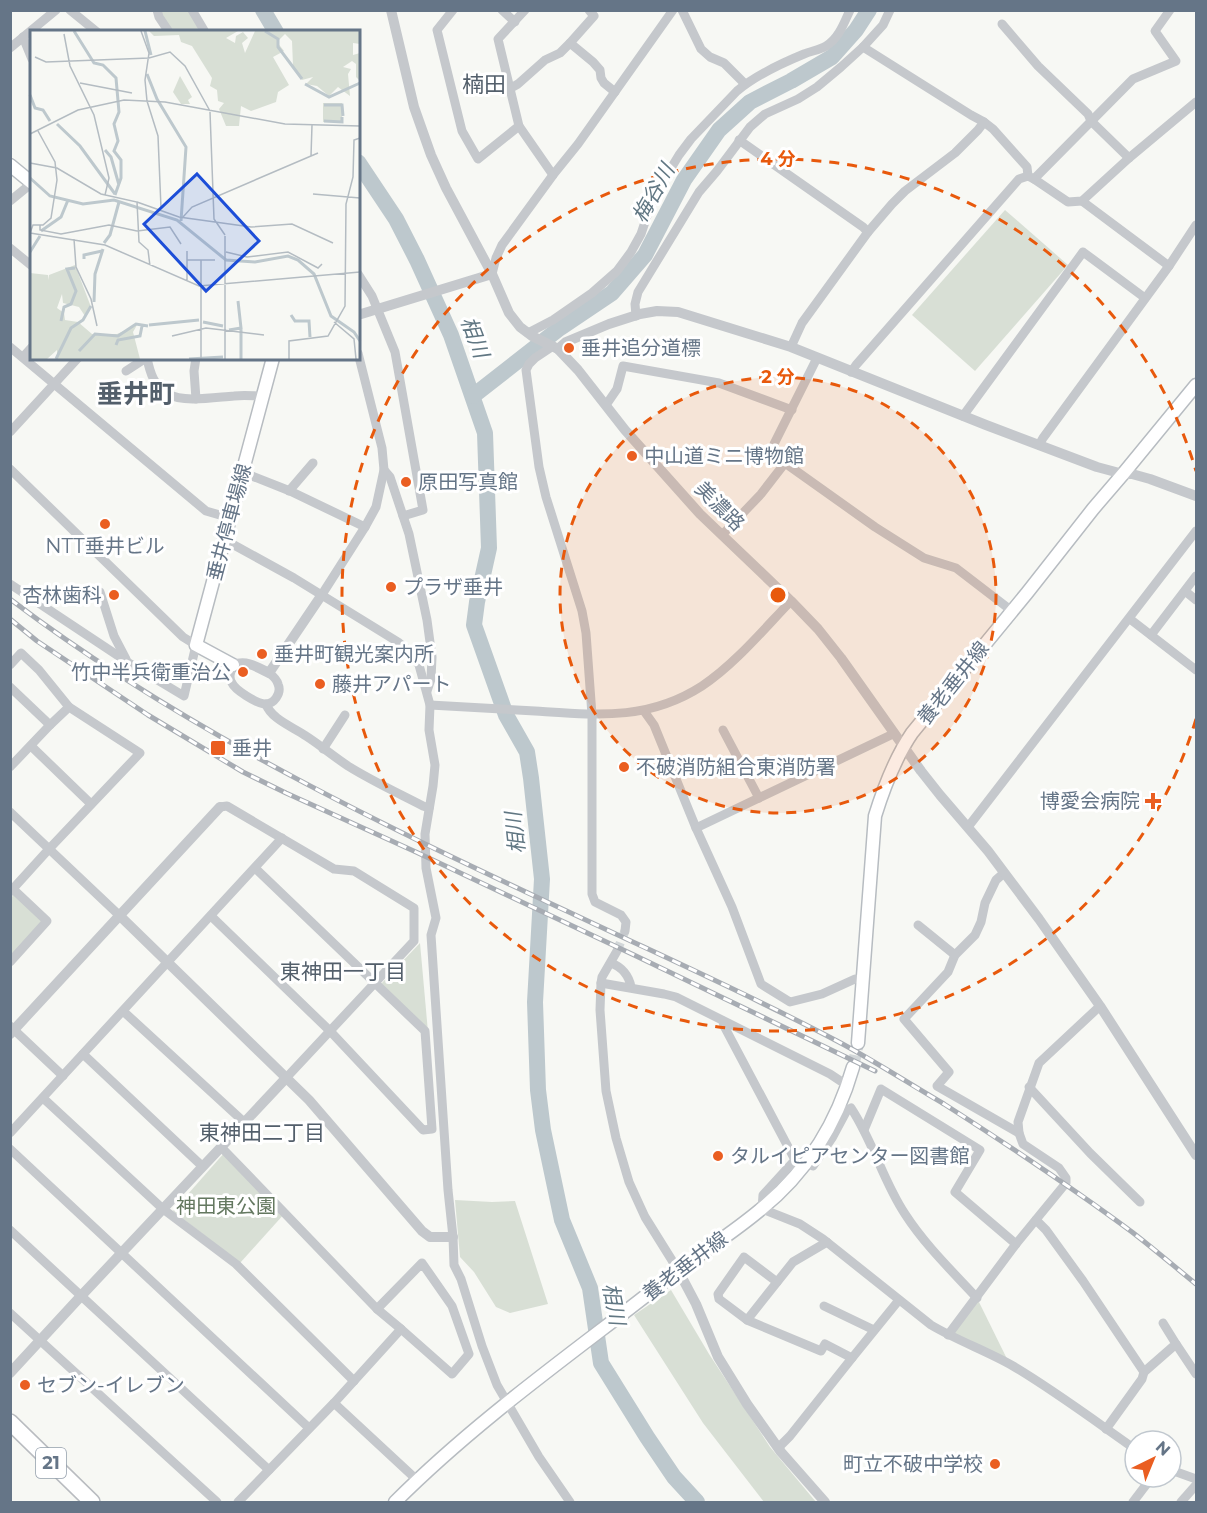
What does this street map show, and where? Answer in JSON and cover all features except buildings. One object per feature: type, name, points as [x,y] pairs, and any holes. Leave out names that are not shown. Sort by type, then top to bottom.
[{"type":"highway","name":"21","points":[[10,1422],[92,1503]]},
{"type":"main road","points":[[10,165],[30,181]]},
{"type":"main road","name":"垂井停車場線","points":[[196,645],[272,360]]},
{"type":"main road","name":"養老垂井線","points":[[858,1043],[875,816],[885,785],[903,747],[1093,509],[1197,385]]},
{"type":"main road","points":[[196,645],[233,665]]},
{"type":"main road","name":"養老垂井線","points":[[395,1503],[417,1480],[507,1401],[762,1209],[778,1194],[809,1159],[832,1124],[848,1086],[853,1067]]},
{"type":"street","points":[[32,30],[56,10]]},
{"type":"street","points":[[158,10],[159,17],[168,30]]},
{"type":"street","points":[[192,10],[204,30]]},
{"type":"street","points":[[453,10],[437,30],[462,131],[478,159],[519,126]]},
{"type":"street","points":[[502,10],[515,22]]},
{"type":"street","points":[[525,10],[498,39],[519,126],[553,175]]},
{"type":"street","points":[[509,89],[545,60],[560,53],[594,16],[588,10]]},
{"type":"street","points":[[360,314],[487,276],[502,245],[578,144],[673,10]]},
{"type":"street","points":[[682,10],[701,49],[710,57],[724,63],[745,84]]},
{"type":"street","points":[[530,334],[592,293],[617,271],[641,234],[650,207],[679,155],[737,91],[745,84],[804,54],[826,46],[841,31],[850,10]]},
{"type":"street","points":[[636,316],[636,299],[643,282],[699,192],[739,140],[765,114],[798,99],[841,68],[883,25],[890,10]]},
{"type":"street","points":[[851,372],[1019,179],[1031,177],[1133,79],[1176,61],[1155,31],[1170,10]]},
{"type":"street","points":[[392,11],[414,107],[431,155],[487,276],[520,327],[554,347]]},
{"type":"street","points":[[78,12],[95,30]]},
{"type":"street","points":[[1002,24],[1038,66],[1088,114],[1090,121],[1129,158]]},
{"type":"street","points":[[10,48],[30,31]]},
{"type":"street","points":[[23,37],[30,54]]},
{"type":"street","points":[[570,43],[593,62],[600,70],[604,83],[615,92]]},
{"type":"street","points":[[863,47],[984,122],[1027,167],[1031,177],[1068,202],[1082,201],[1129,158],[1197,102]]},
{"type":"street","points":[[792,347],[802,323],[868,232],[905,191],[955,153],[984,122]]},
{"type":"street","points":[[739,140],[868,232]]},
{"type":"street","points":[[10,201],[30,185]]},
{"type":"street","points":[[1082,201],[1169,266]]},
{"type":"street","points":[[1039,445],[1197,225]]},
{"type":"street","points":[[10,248],[30,264]]},
{"type":"street","points":[[963,416],[1083,252],[1144,298]]},
{"type":"street","points":[[360,276],[381,309],[395,352],[423,510],[403,516]]},
{"type":"street","points":[[625,931],[626,922],[621,915],[595,902],[592,894],[586,633],[582,611],[546,497],[539,467],[526,370],[535,358],[554,347],[609,324],[657,311],[678,312],[792,347],[1097,467],[1150,479],[1197,496]]},
{"type":"street","points":[[10,347],[206,511],[230,518]]},
{"type":"street","name":"美濃路","points":[[554,347],[578,370],[625,430],[700,514],[818,629],[903,747],[1039,919],[1100,1006],[1197,1155]]},
{"type":"street","points":[[23,357],[30,349]]},
{"type":"street","points":[[774,444],[817,358]]},
{"type":"street","points":[[10,432],[76,360]]},
{"type":"street","points":[[126,370],[143,360]]},
{"type":"street","points":[[147,360],[155,382],[171,396],[196,399],[263,396]]},
{"type":"street","points":[[196,360],[196,399]]},
{"type":"street","points":[[269,673],[321,596],[376,507],[384,470],[382,448],[360,360]]},
{"type":"street","points":[[606,405],[617,389],[623,366],[719,383],[792,410]]},
{"type":"street","points":[[722,535],[761,494],[785,463],[875,527],[924,558],[956,568],[1012,611]]},
{"type":"street","points":[[289,491],[313,464]]},
{"type":"street","points":[[10,470],[183,637],[196,645],[184,696],[129,663],[10,584]]},
{"type":"street","points":[[384,470],[390,477],[409,534],[422,599],[432,657],[431,679],[427,691]]},
{"type":"street","points":[[242,472],[289,491],[365,527]]},
{"type":"street","points":[[968,827],[1197,531]]},
{"type":"street","points":[[224,542],[234,545],[294,579],[398,642],[410,652],[419,665],[430,705],[429,730],[435,765],[434,786],[425,834],[426,868],[436,918],[431,935],[454,1265],[461,1279],[497,1385],[539,1457],[570,1503]]},
{"type":"street","points":[[1151,635],[1197,576]]},
{"type":"street","points":[[1185,591],[1197,600]]},
{"type":"street","points":[[100,592],[114,636],[129,663]]},
{"type":"street","points":[[430,705],[589,715],[644,711],[675,700],[702,686],[726,667],[792,602]]},
{"type":"street","points":[[1130,619],[1197,670]]},
{"type":"street","points":[[10,665],[21,653],[39,670],[69,706],[140,753],[12,890],[48,921],[10,962]]},
{"type":"street","points":[[239,662],[248,663],[269,673],[278,681],[280,688],[278,695],[266,704],[246,695],[231,682],[230,674],[233,665],[239,662]]},
{"type":"street","points":[[10,687],[50,725]]},
{"type":"street","points":[[266,704],[268,710],[275,716],[351,768],[382,786],[429,808]]},
{"type":"street","points":[[10,767],[69,706]]},
{"type":"street","points":[[644,711],[654,725],[696,828],[732,907],[761,984],[790,1002],[822,994],[855,979]]},
{"type":"street","points":[[323,749],[345,715]]},
{"type":"street","points":[[723,730],[759,798]]},
{"type":"street","points":[[696,828],[894,734]]},
{"type":"street","points":[[31,746],[91,804]]},
{"type":"street","points":[[10,1373],[414,941],[414,908],[354,871],[334,869],[227,806],[220,807],[12,1030],[63,1076]]},
{"type":"street","points":[[10,812],[286,1077],[324,1117],[422,1231],[430,1237],[453,1237]]},
{"type":"street","points":[[10,1133],[282,838]]},
{"type":"street","points":[[211,916],[330,1031],[423,1130],[432,1129],[425,1031],[255,867]]},
{"type":"street","points":[[1004,873],[996,880],[985,903],[981,922],[975,935],[955,955],[948,972],[904,1019],[949,1072],[937,1086],[1019,1133]]},
{"type":"street","points":[[918,925],[955,955]]},
{"type":"street","points":[[617,951],[602,977],[600,1010],[606,1091],[616,1138],[629,1182],[645,1217],[696,1304],[718,1357],[778,1448],[825,1503]]},
{"type":"street","points":[[611,963],[619,966],[630,981],[631,987]]},
{"type":"street","points":[[601,983],[631,987],[676,998],[830,1074],[848,1086]]},
{"type":"street","points":[[948,1335],[1066,1182],[1059,1168],[1023,1144],[1018,1122],[1039,1063],[1100,1006]]},
{"type":"street","points":[[123,1011],[244,1122]]},
{"type":"street","points":[[723,1022],[795,1160],[763,1194],[762,1209],[800,1224],[827,1242],[931,1325],[1010,1365],[1123,1441]]},
{"type":"street","points":[[83,1054],[202,1166]]},
{"type":"street","points":[[1029,1087],[1090,1153],[1140,1202]]},
{"type":"street","points":[[864,1130],[880,1089],[980,1150],[955,1192],[1016,1244]]},
{"type":"street","points":[[43,1098],[163,1209],[236,1264],[354,1381]]},
{"type":"street","points":[[813,1166],[847,1110],[851,1108],[906,1215],[932,1252],[977,1298]]},
{"type":"street","points":[[221,1147],[377,1309],[452,1374],[469,1354],[452,1306],[422,1263],[377,1309]]},
{"type":"street","points":[[10,1149],[309,1428]]},
{"type":"street","points":[[1036,1220],[1046,1230],[1083,1281],[1144,1372]]},
{"type":"street","points":[[10,1230],[269,1470]]},
{"type":"street","points":[[747,1320],[793,1262],[827,1242]]},
{"type":"street","points":[[777,1282],[744,1257],[718,1294],[719,1299],[747,1320],[821,1351],[825,1344],[852,1358]]},
{"type":"street","points":[[778,1448],[899,1300]]},
{"type":"street","points":[[824,1306],[874,1330]]},
{"type":"street","points":[[10,1312],[217,1503]]},
{"type":"street","points":[[1163,1323],[1197,1374]]},
{"type":"street","points":[[238,1503],[401,1329]]},
{"type":"street","points":[[1106,1429],[1142,1379],[1144,1372],[1176,1344]]},
{"type":"street","points":[[334,1403],[417,1480]]},
{"type":"street","points":[[1182,1503],[1197,1485]]},
{"type":"street","points":[[1133,1503],[1143,1489]]},
{"type":"green space","points":[[161,11],[190,11],[202,30],[171,30]]},
{"type":"green space","points":[[1005,210],[1068,265],[975,371],[912,315]]},
{"type":"green space","points":[[15,893],[47,921],[11,962],[11,898]]},
{"type":"green space","points":[[420,943],[428,1032],[380,985]]},
{"type":"green space","name":"神田東公園","points":[[225,1152],[285,1213],[240,1263],[173,1211]]},
{"type":"green space","points":[[455,1200],[515,1201],[548,1304],[510,1313],[496,1307],[474,1272],[460,1257]]},
{"type":"green space","points":[[671,1290],[709,1354],[770,1447],[816,1502],[764,1502],[703,1423],[634,1315]]},
{"type":"green space","points":[[977,1298],[1010,1365],[948,1335]]},
{"type":"waterway","name":"相川","points":[[263,10],[275,30]]},
{"type":"waterway","name":"梅谷川","points":[[473,396],[560,328],[612,293],[645,255],[684,180],[719,130],[750,102],[832,57],[856,30],[869,10]]},
{"type":"waterway","name":"相川","points":[[360,165],[396,219],[417,260],[451,335],[485,433],[489,548],[474,625],[506,715],[527,752],[531,778],[542,879],[535,1002],[538,1090],[543,1130],[562,1220],[590,1288],[601,1363],[674,1477],[697,1502]]},
{"type":"tunnel","points":[[617,951],[625,931]]},
{"type":"tunnel","points":[[853,1067],[858,1043]]},
{"type":"railway","points":[[10,599],[147,693],[290,775],[438,850],[776,1010],[864,1056],[944,1104],[1063,1183],[1132,1232],[1196,1284]]},
{"type":"railway","points":[[10,619],[37,641],[148,715],[243,772],[875,1071]]},
{"type":"place","name":"垂井追分道標","points":[[569,348]]},
{"type":"place","name":"中山道ミニ博物館","points":[[632,456]]},
{"type":"place","name":"原田写真館","points":[[406,482]]},
{"type":"place","name":"NTT垂井ビル","points":[[105,524]]},
{"type":"place","name":"プラザ垂井","points":[[391,587]]},
{"type":"place","name":"杏林歯科","points":[[114,595]]},
{"type":"place","name":"垂井町観光案内所","points":[[262,654]]},
{"type":"place","name":"竹中半兵衛重治公","points":[[243,672]]},
{"type":"place","name":"藤井アパート","points":[[320,684]]},
{"type":"place","name":"垂井","points":[[218,748]]},
{"type":"place","name":"不破消防組合東消防署","points":[[624,767]]},
{"type":"place","name":"博愛会病院","points":[[1153,801]]},
{"type":"place","name":"タルイピアセンター図書館","points":[[718,1156]]},
{"type":"place","name":"セブン-イレブン","points":[[25,1385]]},
{"type":"place","name":"町立不破中学校","points":[[995,1464]]},
{"type":"district","name":"楠田","points":[[484,84]]},
{"type":"district","name":"垂井町","points":[[136,394]]},
{"type":"district","name":"東神田一丁目","points":[[343,971]]},
{"type":"district","name":"東神田二丁目","points":[[262,1132]]}]
